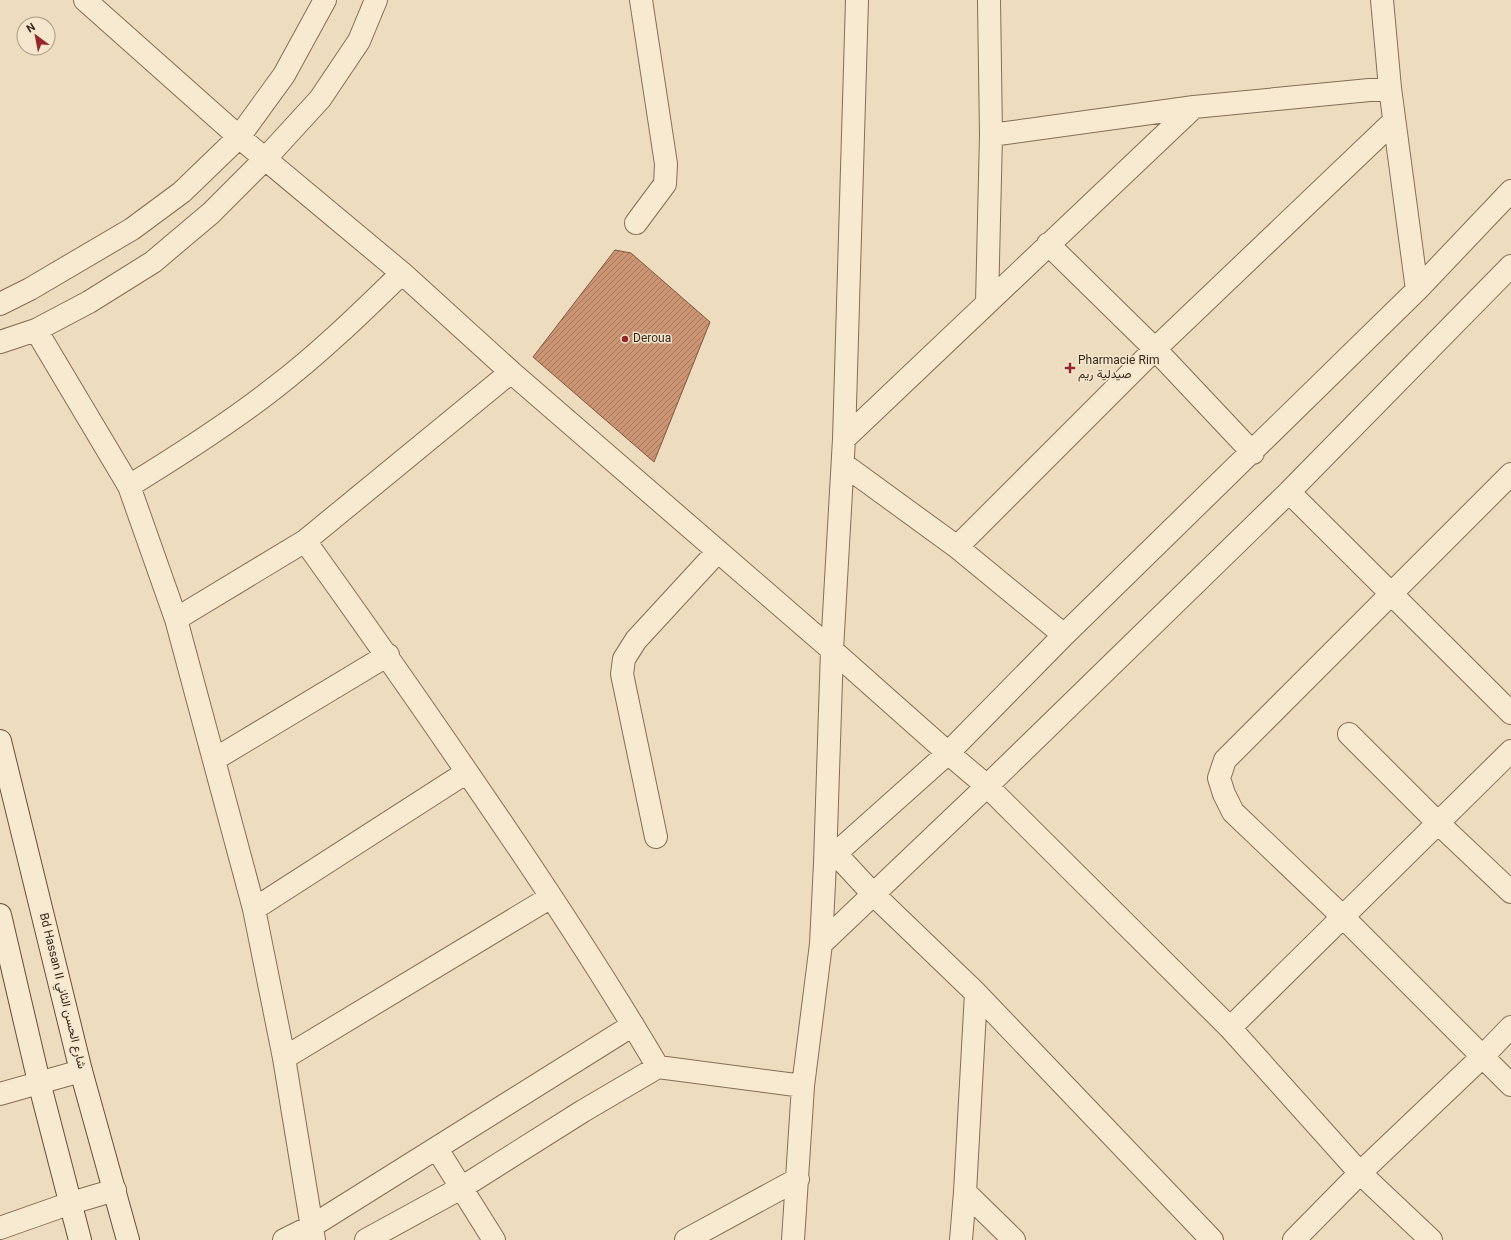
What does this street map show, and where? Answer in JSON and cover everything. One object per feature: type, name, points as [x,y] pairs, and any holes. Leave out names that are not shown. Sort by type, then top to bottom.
[{"type":"street","points":[[85,0],[106,7],[239,137],[402,273],[511,372],[987,786],[1230,1028],[1360,1173],[1431,1240]]},
{"type":"street","points":[[0,304],[30,289],[132,229],[182,192],[239,137],[284,75],[325,0]]},
{"type":"street","points":[[0,342],[36,330],[89,302],[153,262],[210,213],[265,159],[320,99],[359,41],[376,0]]},
{"type":"street","points":[[636,223],[666,184],[666,164],[641,0]]},
{"type":"street","points":[[793,1240],[803,1086],[831,858],[832,650],[843,464],[862,0]]},
{"type":"street","points":[[987,303],[991,134],[989,0]]},
{"type":"street","points":[[1382,0],[1390,88],[1417,290]]},
{"type":"street","points":[[991,134],[1194,107],[1390,88]]},
{"type":"street","points":[[844,438],[1194,107]]},
{"type":"street","points":[[957,547],[1155,349],[1394,121]]},
{"type":"street","points":[[831,858],[948,753],[1064,636],[1417,290],[1511,192]]},
{"type":"street","points":[[1048,244],[1155,349],[1252,453]]},
{"type":"street","points":[[821,944],[987,786],[1289,492],[1511,266]]},
{"type":"street","points":[[129,486],[196,444],[273,389],[348,326],[402,273]]},
{"type":"street","points":[[36,330],[129,486],[176,619],[215,759],[254,909],[284,1058],[313,1233]]},
{"type":"street","points":[[176,619],[305,541],[511,372]]},
{"type":"street","points":[[843,464],[957,547],[1064,636]]},
{"type":"street","points":[[1511,474],[1225,760],[1219,778],[1224,794],[1233,812],[1343,917],[1511,1084]]},
{"type":"street","points":[[1289,492],[1511,714]]},
{"type":"street","points":[[305,541],[388,655],[551,897],[633,1024],[658,1067]]},
{"type":"street","points":[[656,836],[622,674],[624,659],[636,640],[718,551]]},
{"type":"street","points":[[215,759],[388,655]]},
{"type":"street","points":[[1349,734],[1438,823],[1511,892]]},
{"type":"street","name":"Bd Hassan II شارع الحسن الثاني","points":[[0,741],[81,1070],[128,1240]]},
{"type":"street","points":[[1230,1028],[1511,751]]},
{"type":"street","points":[[254,909],[467,772]]},
{"type":"street","points":[[831,858],[873,894],[976,993],[1212,1240]]},
{"type":"street","points":[[284,1058],[551,897]]},
{"type":"street","points":[[0,915],[39,1082],[80,1240]]},
{"type":"street","points":[[961,1240],[976,993]]},
{"type":"street","points":[[284,1240],[313,1233],[437,1149],[633,1024]]},
{"type":"street","points":[[1294,1240],[1360,1173],[1483,1056],[1511,1027]]},
{"type":"street","points":[[366,1240],[461,1188],[658,1067],[803,1086]]},
{"type":"street","points":[[0,1094],[81,1070]]},
{"type":"street","points":[[437,1149],[494,1240]]},
{"type":"street","points":[[686,1240],[798,1179]]},
{"type":"street","points":[[0,1228],[71,1203],[115,1190]]},
{"type":"street","points":[[965,1192],[1014,1240]]},
{"type":"building","name":"Deroua","points":[[615,250],[631,253],[710,322],[654,462],[533,357]]},
{"type":"place","name":"Deroua","points":[[625,339]]},
{"type":"place","name":"Pharmacie Rim صيدلية ريم","points":[[1070,368]]}]
